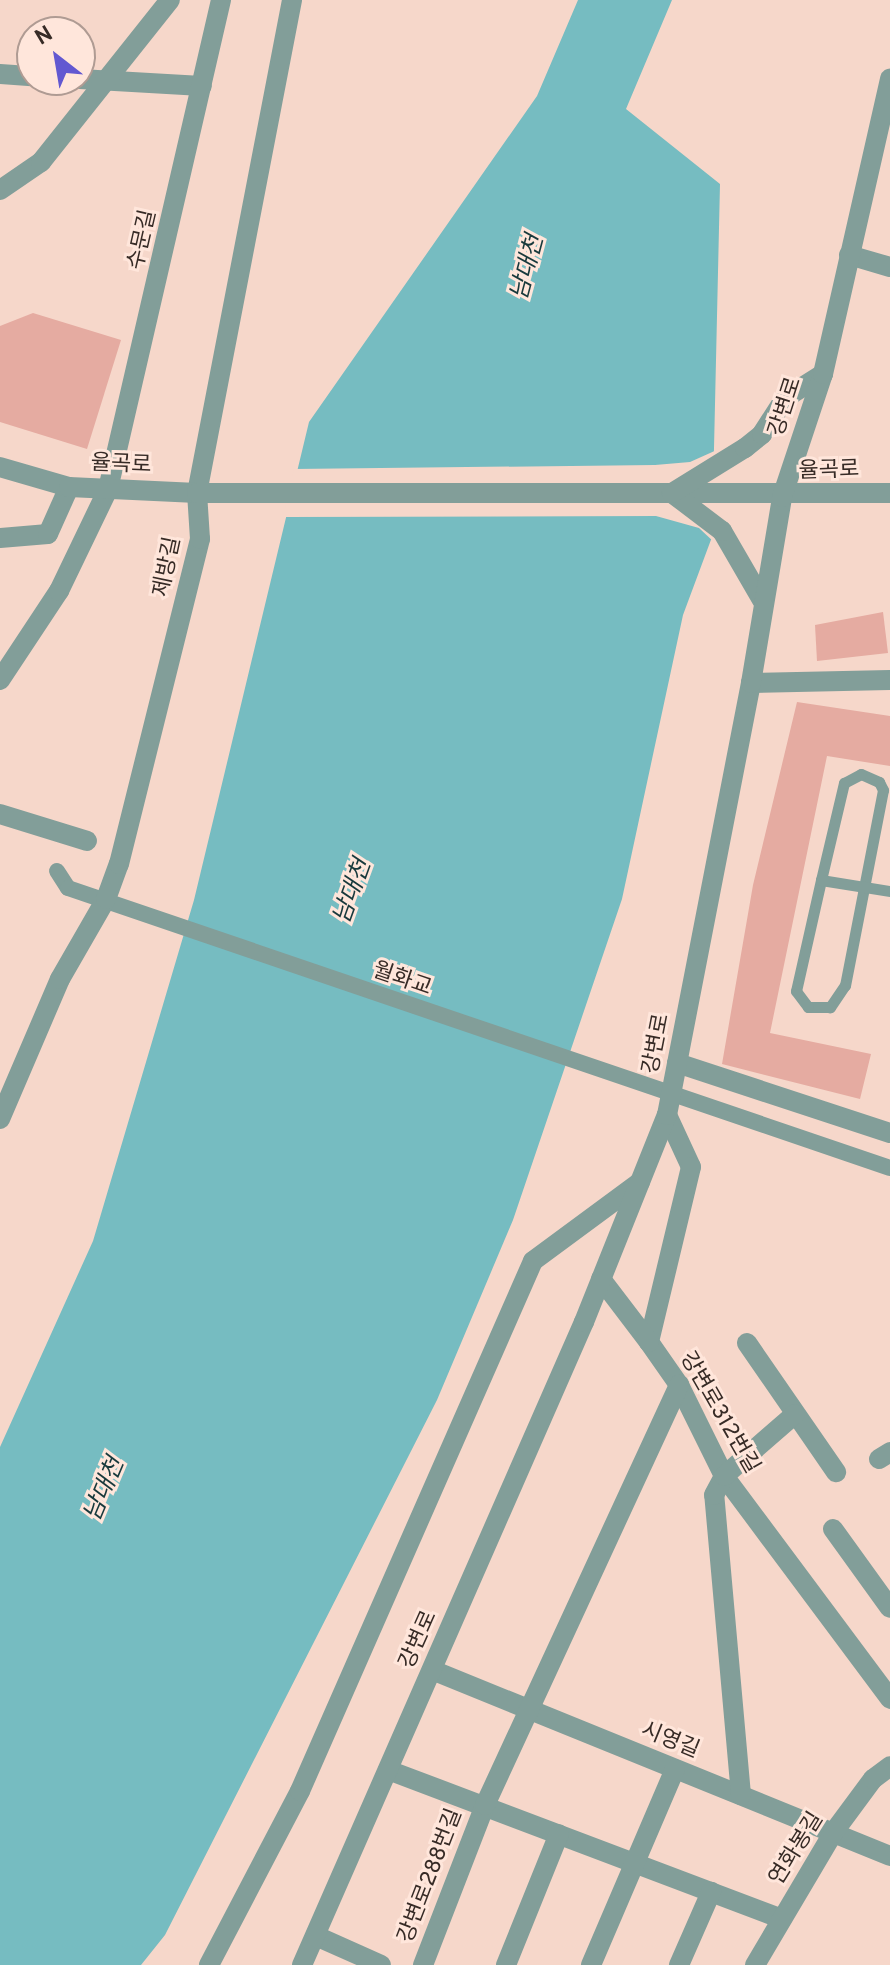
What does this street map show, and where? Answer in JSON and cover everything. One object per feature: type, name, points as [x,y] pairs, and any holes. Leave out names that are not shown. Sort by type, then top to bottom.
[{"type":"street","points":[[0,190],[41,162],[102,80],[170,0]]},
{"type":"street","name":"수문길","points":[[0,680],[59,591],[108,489],[221,0]]},
{"type":"street","name":"제방길","points":[[0,1119],[54,992],[119,864],[200,539],[197,493],[292,0]]},
{"type":"street","name":"강변로","points":[[302,1965],[601,1279],[667,1115],[751,683],[776,496],[823,374],[890,79]]},
{"type":"street","points":[[96,80],[202,86]]},
{"type":"street","points":[[849,255],[890,267]]},
{"type":"street","points":[[762,600],[738,553],[709,517],[672,493],[762,434],[785,398],[823,374]]},
{"type":"street","name":"율곡로","points":[[0,467],[69,487],[197,493],[243,490],[776,496],[890,493]]},
{"type":"street","points":[[0,538],[48,534],[69,487]]},
{"type":"street","points":[[751,683],[890,680]]},
{"type":"street","points":[[0,814],[87,841]]},
{"type":"street","name":"월화교","points":[[57,871],[68,888],[890,1168]]},
{"type":"street","points":[[677,1063],[890,1133]]},
{"type":"street","name":"강변로312번길","points":[[667,1115],[691,1167],[649,1342],[679,1385],[724,1476],[890,1699]]},
{"type":"street","points":[[209,1965],[300,1791],[533,1261],[640,1182]]},
{"type":"street","points":[[601,1279],[649,1342]]},
{"type":"street","points":[[747,1343],[836,1472]]},
{"type":"street","points":[[485,1805],[679,1385]]},
{"type":"street","points":[[741,1795],[715,1503],[724,1476],[795,1414]]},
{"type":"street","points":[[833,1529],[890,1608]]},
{"type":"street","name":"시영길","points":[[432,1670],[890,1856]]},
{"type":"street","name":"연화봉길","points":[[755,1965],[833,1833],[873,1779],[890,1766]]},
{"type":"street","points":[[591,1965],[675,1769]]},
{"type":"street","name":"강변로288번길","points":[[388,1770],[782,1919]]},
{"type":"street","name":"강변로288번길","points":[[423,1965],[485,1805]]},
{"type":"street","points":[[506,1965],[559,1834]]},
{"type":"street","points":[[679,1965],[711,1892]]},
{"type":"street","points":[[316,1936],[381,1965]]},
{"type":"lane","points":[[861,774],[879,782],[883,790],[845,985],[830,1007],[819,1009],[808,1007],[796,991],[821,880],[844,783],[861,774]]},
{"type":"lane","points":[[821,880],[890,891]]},
{"type":"water","name":"남대천","points":[[578,0],[672,0],[626,109],[720,184],[712,537],[683,615],[622,899],[513,1220],[437,1400],[165,1935],[141,1965],[0,1965],[0,1447],[93,1241],[194,900],[309,422],[537,96]]},
{"type":"pier","points":[[719,449],[715,543],[699,528],[656,516],[283,517],[294,469],[655,465],[690,462]]},
{"type":"building","points":[[33,313],[121,340],[87,449],[0,422],[0,326]]},
{"type":"building","points":[[883,612],[888,653],[817,661],[815,625]]},
{"type":"building","points":[[797,702],[890,716],[890,766],[827,756],[770,1033],[871,1054],[860,1099],[722,1064],[753,885]]}]
